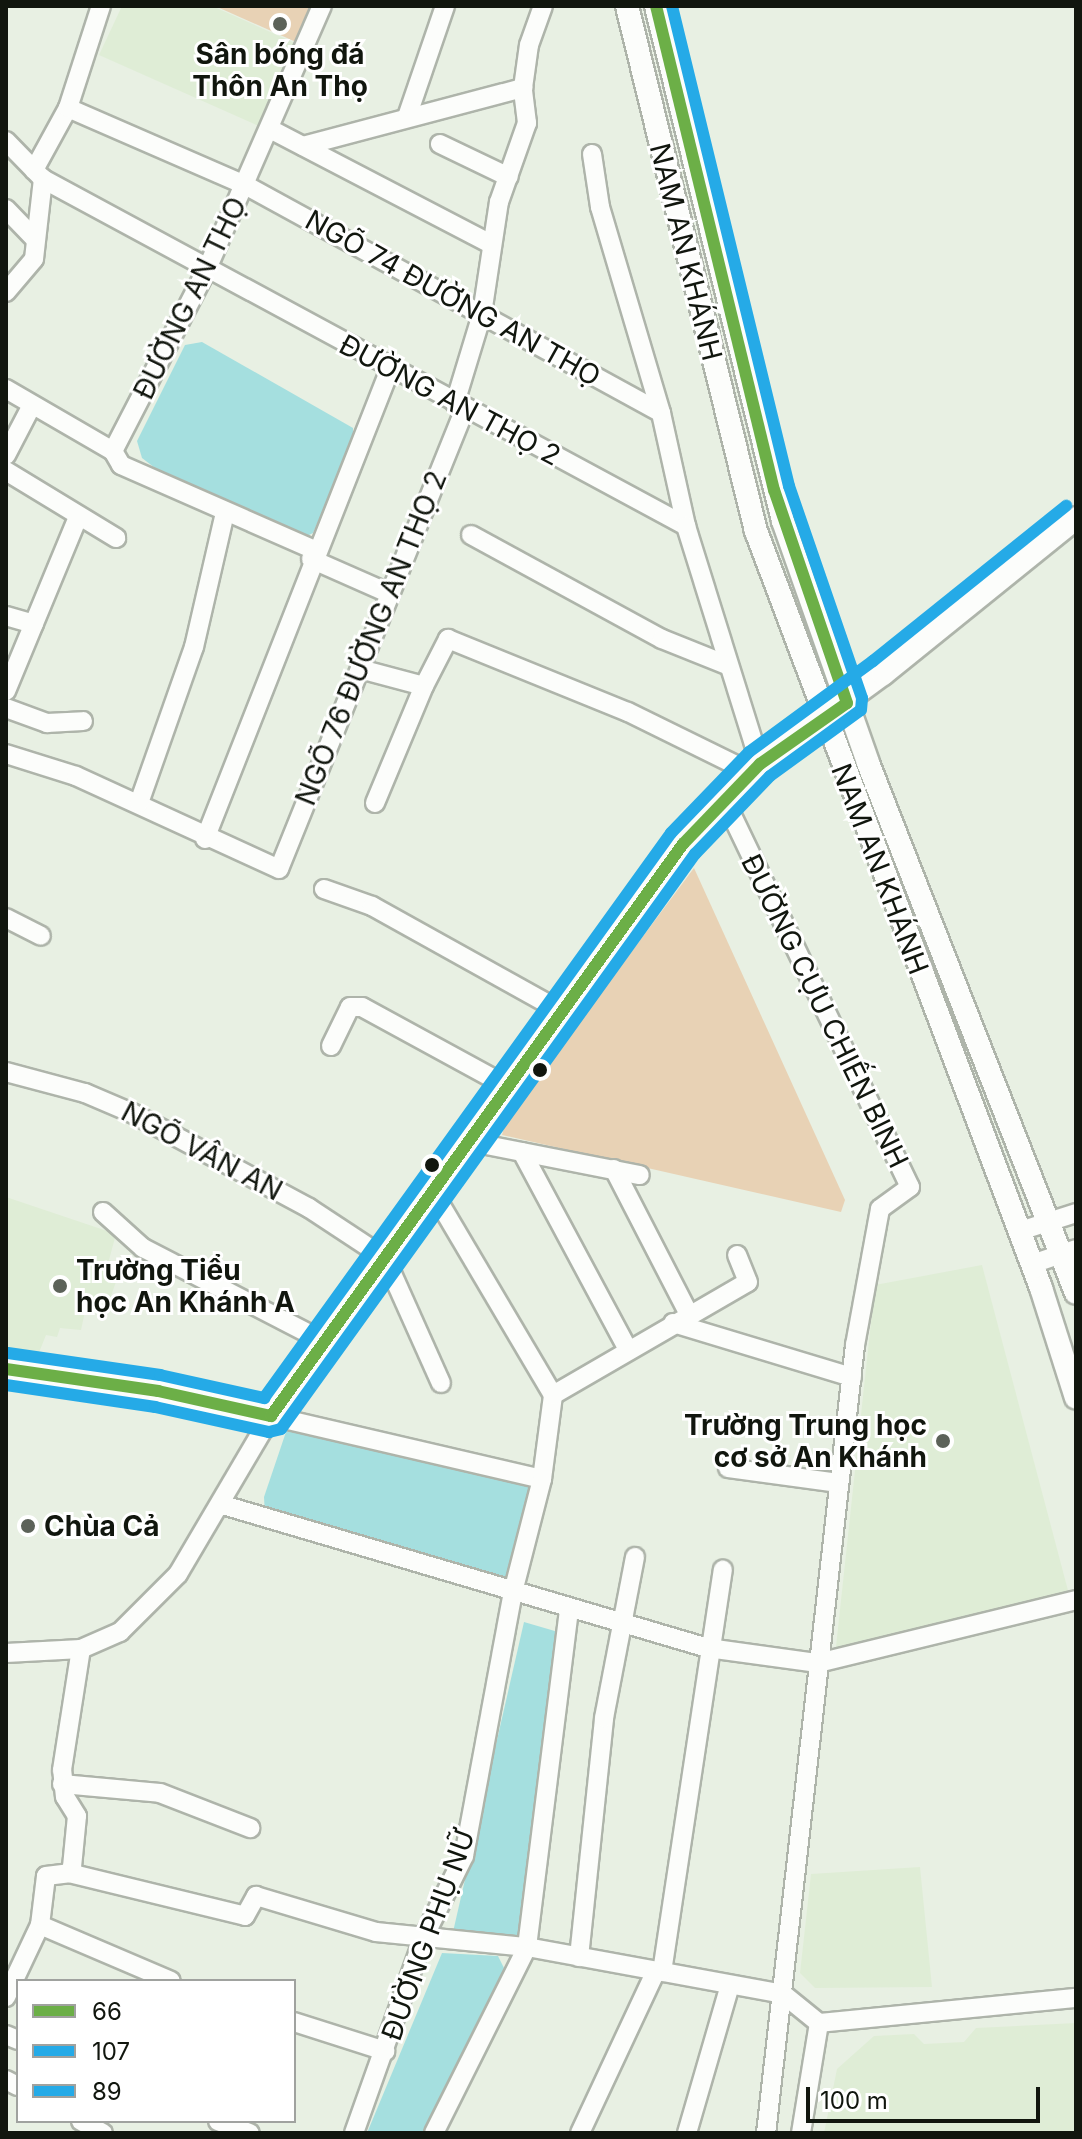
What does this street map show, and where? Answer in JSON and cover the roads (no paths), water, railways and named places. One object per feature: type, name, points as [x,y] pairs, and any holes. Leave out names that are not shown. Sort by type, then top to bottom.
[{"type":"street","points":[[6,292],[33,262],[39,175],[68,108],[101,6]]},
{"type":"street","name":"ĐƯỜNG AN THỌ","points":[[113,451],[207,269],[322,6]]},
{"type":"street","points":[[407,117],[445,6]]},
{"type":"street","name":"NGÕ 76 ĐƯỜNG AN THỌ 2","points":[[205,839],[279,869],[360,669],[460,406],[482,314],[491,244],[527,123],[523,88],[529,45],[543,6]]},
{"type":"street","name":"NAM AN KHÁNH","points":[[627,6],[744,492],[823,718],[1020,1231],[1076,1398]]},
{"type":"street","name":"NAM AN KHÁNH","points":[[656,6],[774,490],[847,703],[1049,1221],[1069,1251],[1076,1293]]},
{"type":"street","points":[[303,146],[523,88]]},
{"type":"street","name":"NGÕ 74 ĐƯỜNG AN THỌ","points":[[68,108],[245,185],[661,413]]},
{"type":"street","points":[[270,129],[491,244]]},
{"type":"street","name":"ĐƯỜNG AN THỌ 2","points":[[6,141],[39,175],[390,369],[686,526]]},
{"type":"street","points":[[440,144],[509,177]]},
{"type":"street","points":[[592,154],[600,207],[661,413],[686,526],[756,768]]},
{"type":"street","points":[[6,209],[35,239]]},
{"type":"street","points":[[6,754],[139,803],[205,839],[313,554],[390,369]]},
{"type":"street","points":[[6,389],[113,451],[121,465],[313,554],[388,593]]},
{"type":"street","points":[[6,455],[32,405]]},
{"type":"street","points":[[6,471],[116,538]]},
{"type":"street","points":[[139,803],[194,647],[225,513]]},
{"type":"street","points":[[6,691],[78,517]]},
{"type":"street","points":[[6,1653],[81,1649],[120,1632],[163,1590],[223,1505],[271,1416],[431,1189],[683,844],[756,768],[847,703],[1076,518]]},
{"type":"street","points":[[471,535],[662,639],[727,665]]},
{"type":"street","points":[[6,616],[34,624]]},
{"type":"street","points":[[375,803],[424,686],[448,639],[756,768]]},
{"type":"street","points":[[360,669],[424,686]]},
{"type":"street","points":[[6,708],[47,723],[83,721]]},
{"type":"street","name":"ĐƯỜNG CỰU CHIẾN BINH","points":[[725,801],[910,1187],[880,1209],[852,1377]]},
{"type":"street","points":[[324,889],[372,906],[561,1011]]},
{"type":"street","points":[[6,918],[41,936]]},
{"type":"street","points":[[331,1046],[350,1007],[362,1007],[507,1086]]},
{"type":"street","name":"NGÕ VÂN AN","points":[[6,1072],[85,1093],[132,1113],[309,1208],[385,1258]]},
{"type":"street","points":[[466,1141],[640,1175]]},
{"type":"street","points":[[522,1152],[628,1350]]},
{"type":"street","points":[[614,1169],[681,1318],[852,1377],[766,2133]]},
{"type":"street","points":[[431,1189],[553,1395],[681,1318],[748,1282],[737,1255]]},
{"type":"street","points":[[103,1212],[143,1248],[325,1342]]},
{"type":"street","points":[[1020,1231],[1076,1213]]},
{"type":"street","points":[[1032,1264],[1069,1251]]},
{"type":"street","points":[[385,1258],[441,1383]]},
{"type":"street","points":[[6,1369],[158,1391],[542,1479]]},
{"type":"street","name":"ĐƯỜNG PHỤ NỮ","points":[[354,2133],[423,1939],[464,1856],[513,1592],[542,1479],[553,1395]]},
{"type":"street","points":[[728,1468],[839,1483]]},
{"type":"street","points":[[223,1505],[708,1648],[818,1663],[1076,1600]]},
{"type":"street","points":[[579,1957],[604,1718],[635,1557]]},
{"type":"street","points":[[580,2133],[659,1972],[708,1648],[723,1570]]},
{"type":"street","points":[[434,2133],[527,1947],[569,1609]]},
{"type":"street","points":[[69,1873],[78,1821],[62,1784],[81,1649]]},
{"type":"street","points":[[62,1784],[160,1793],[250,1828]]},
{"type":"street","points":[[6,1997],[40,1925],[46,1876],[69,1873],[245,1916],[256,1896],[376,1932],[527,1947],[783,1994],[819,2023],[1076,1998]]},
{"type":"street","points":[[40,1925],[166,1979]]},
{"type":"street","points":[[687,2133],[730,1985]]},
{"type":"street","points":[[296,2023],[385,2051]]},
{"type":"street","points":[[801,2133],[819,2023]]},
{"type":"street","points":[[85,2123],[103,2133]]},
{"type":"street","points":[[223,2123],[250,2133]]},
{"type":"water","points":[[202,342],[353,428],[353,441],[313,533],[303,538],[168,478],[142,458],[137,441],[185,345]]},
{"type":"water","points":[[288,1426],[538,1486],[517,1582],[501,1588],[265,1516],[264,1497]]},
{"type":"water","points":[[524,1622],[565,1634],[525,1921],[518,1937],[453,1932]]},
{"type":"water","points":[[442,1953],[498,1956],[504,1968],[434,2133],[367,2133]]},
{"type":"place","name":"Sân bóng đá Thôn An Thọ","points":[[280,24]]},
{"type":"place","name":"Trường Tiểu học An Khánh A","points":[[60,1286]]},
{"type":"place","name":"Trường Trung học cơ sở An Khánh","points":[[943,1441]]},
{"type":"place","name":"Chùa Cả","points":[[28,1526]]}]
